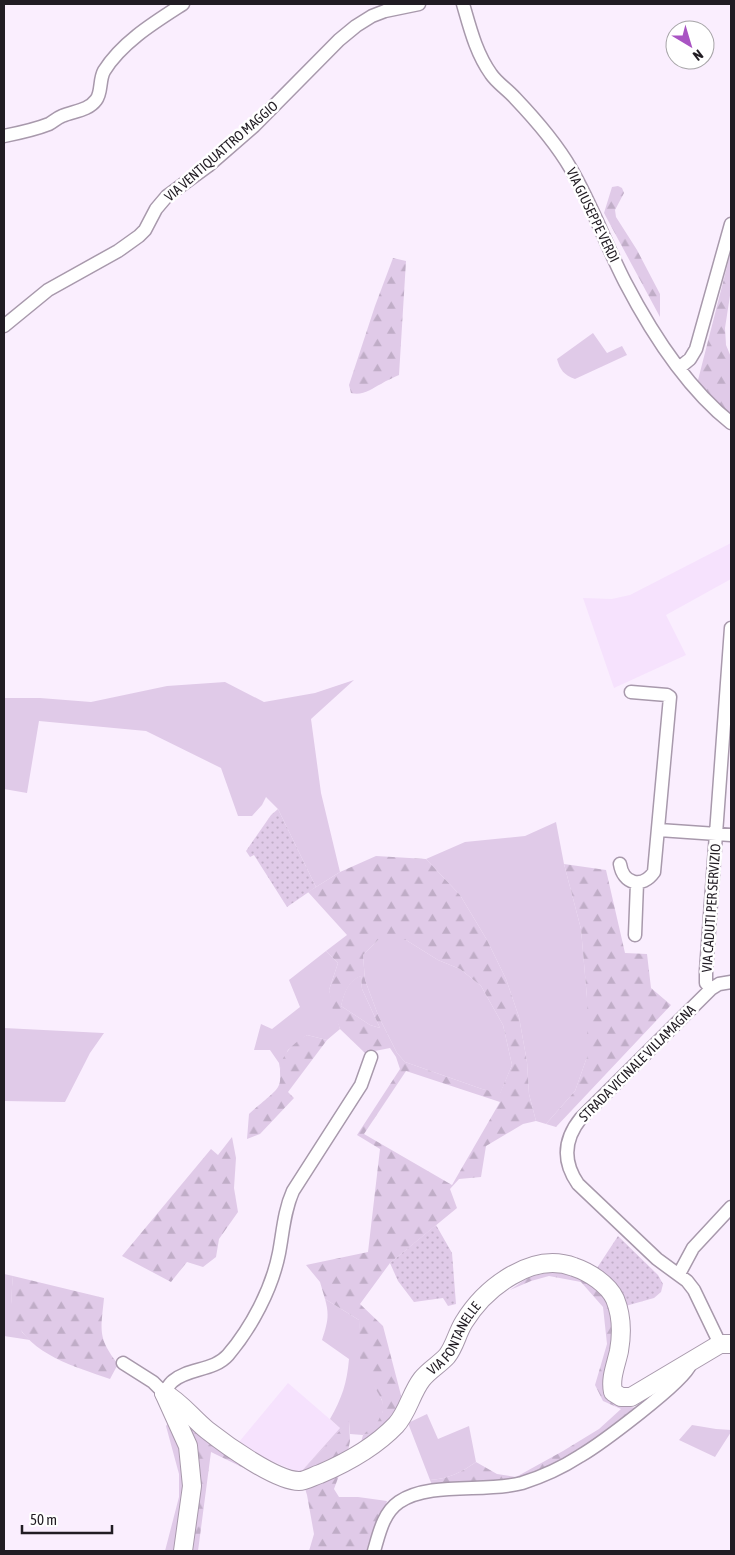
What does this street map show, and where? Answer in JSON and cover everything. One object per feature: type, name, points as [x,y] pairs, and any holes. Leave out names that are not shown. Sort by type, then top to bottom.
[{"type":"street","points":[[4,136],[50,124],[62,116],[73,114],[92,104],[99,96],[104,72],[120,52],[151,25],[183,4]]},
{"type":"street","name":"VIA VENTIQUATTRO MAGGIO","points":[[4,326],[48,290],[118,251],[139,236],[145,230],[156,209],[167,196],[208,166],[254,126],[339,40],[356,26],[372,16],[385,11],[419,4]]},
{"type":"street","name":"VIA GIUSEPPE VERDI","points":[[463,4],[474,42],[491,75],[514,97],[542,129],[571,169],[625,282],[661,342],[704,400],[731,422]]},
{"type":"street","points":[[679,368],[690,359],[696,349],[731,224]]},
{"type":"street","name":"VIA CADUTI PER SERVIZIO","points":[[731,636],[706,983],[712,989],[719,984],[731,982]]},
{"type":"street","points":[[620,864],[621,871],[630,881],[637,882],[650,878],[654,872],[670,698],[667,694],[631,692]]},
{"type":"street","name":"VIA CADUTI PER SERVIZIO","points":[[659,830],[731,835]]},
{"type":"street","points":[[635,935],[637,882]]},
{"type":"street","name":"STRADA VICINALE VILLAMAGNA","points":[[712,989],[581,1118],[573,1128],[567,1148],[570,1173],[578,1184],[657,1259],[679,1274],[694,1290],[726,1344]]},
{"type":"street","points":[[182,1551],[192,1486],[188,1446],[164,1393],[173,1380],[219,1363],[240,1340],[269,1285],[279,1255],[290,1197],[361,1085],[371,1057]]},
{"type":"street","points":[[679,1274],[693,1248],[731,1206]]},
{"type":"street","name":"VIA FONTANELLE","points":[[123,1363],[153,1382],[164,1393],[174,1398],[206,1429],[253,1462],[284,1478],[302,1481],[354,1458],[397,1424],[422,1379],[447,1356],[463,1323],[486,1295],[506,1279],[526,1268],[562,1262],[590,1275],[610,1291],[614,1298],[621,1326],[619,1351],[611,1384],[613,1392],[621,1397],[631,1397],[691,1360],[726,1344]]},
{"type":"street","points":[[374,1551],[384,1522],[391,1509],[400,1502],[410,1496],[428,1492],[520,1484],[540,1476],[580,1456],[641,1411],[688,1370],[691,1360]]},
{"type":"shaded area","points":[[731,543],[731,579],[666,615],[686,655],[614,688],[583,598],[612,599],[630,595]]},
{"type":"shaded area","points":[[288,1383],[340,1428],[300,1473],[264,1458],[239,1442]]},
{"type":"green space","points":[[618,186],[622,188],[624,193],[615,210],[616,217],[637,250],[660,294],[660,317],[604,213],[612,187]]},
{"type":"green space","points":[[731,251],[731,289],[725,328],[726,345],[731,357],[731,418],[697,384]]},
{"type":"green space","points":[[393,258],[406,261],[399,375],[367,392],[351,393],[349,385]]},
{"type":"green space","points":[[593,333],[607,353],[622,346],[627,355],[575,379],[568,376],[561,369],[557,359]]},
{"type":"green space","points":[[354,680],[311,719],[321,793],[340,872],[316,887],[278,809],[266,797],[262,805],[252,816],[238,816],[221,768],[146,731],[39,721],[27,793],[4,789],[4,698],[40,698],[91,702],[167,686],[225,682],[264,702],[315,693]]},
{"type":"green space","points":[[278,809],[316,887],[287,907],[254,855],[250,857],[246,851],[271,815]]},
{"type":"green space","points":[[556,822],[564,864],[581,929],[587,998],[587,1057],[575,1091],[546,1124],[536,1121],[529,1094],[527,1062],[519,1017],[506,979],[487,940],[460,895],[426,859],[465,842],[525,836]]},
{"type":"green space","points":[[376,856],[426,859],[460,895],[487,940],[506,979],[519,1017],[527,1062],[529,1094],[536,1121],[523,1124],[486,1146],[481,1177],[459,1179],[450,1189],[457,1208],[390,1263],[360,1304],[383,1326],[403,1403],[397,1418],[359,1450],[363,1435],[378,1421],[383,1411],[382,1400],[360,1358],[359,1320],[325,1299],[320,1282],[306,1265],[368,1252],[380,1149],[357,1135],[400,1069],[396,1057],[390,1048],[365,1053],[340,1029],[332,1007],[329,990],[338,963],[326,951],[347,935],[308,892],[340,872]],"holes":[[[378,940],[406,940],[438,960],[460,969],[481,986],[503,1025],[512,1065],[500,1093],[482,1089],[405,1062],[397,1053],[378,1015],[365,980],[363,955]],[[361,976],[362,989],[380,1028],[370,1025],[341,1006],[350,985]],[[406,1071],[500,1102],[452,1185],[364,1134]]]},
{"type":"green space","points":[[564,864],[606,870],[625,953],[647,954],[651,988],[671,1005],[556,1127],[546,1124],[575,1091],[587,1057],[587,998],[581,929]]},
{"type":"green space","points":[[378,940],[406,940],[438,960],[460,969],[481,986],[503,1025],[512,1065],[500,1094],[405,1062],[397,1053],[378,1015],[365,980],[363,955]]},
{"type":"green space","points":[[326,951],[338,963],[329,990],[340,1029],[327,1040],[307,1035],[288,1050],[280,1069],[279,1063],[270,1050],[254,1050],[261,1024],[272,1029],[300,1007],[289,980]]},
{"type":"green space","points":[[361,976],[362,989],[380,1028],[370,1025],[341,1006],[345,992],[350,984]]},
{"type":"green space","points":[[4,1028],[104,1033],[90,1053],[65,1102],[4,1101]]},
{"type":"green space","points":[[307,1035],[327,1040],[288,1092],[294,1098],[260,1134],[247,1139],[249,1114],[270,1096],[279,1085],[282,1060],[297,1041]]},
{"type":"green space","points":[[232,1137],[236,1158],[234,1188],[238,1212],[219,1239],[216,1257],[203,1267],[187,1262],[171,1282],[122,1256],[211,1149],[218,1155]]},
{"type":"green space","points":[[436,1225],[452,1253],[456,1304],[448,1306],[443,1298],[414,1302],[398,1281],[390,1263]]},
{"type":"green space","points":[[618,1236],[658,1275],[663,1284],[661,1292],[654,1298],[622,1307],[595,1271]]},
{"type":"green space","points":[[552,1272],[570,1273],[585,1279],[606,1297],[614,1309],[615,1400],[624,1406],[637,1408],[575,1455],[515,1482],[432,1485],[430,1480],[454,1474],[476,1462],[497,1474],[516,1477],[599,1429],[621,1409],[603,1401],[595,1385],[607,1344],[603,1307],[581,1282],[549,1276],[510,1290],[529,1277]]},
{"type":"green space","points":[[4,1274],[13,1276],[11,1301],[22,1332],[30,1340],[4,1336]]},
{"type":"green space","points":[[13,1276],[104,1298],[102,1333],[111,1355],[118,1364],[110,1379],[55,1358],[42,1350],[21,1331],[12,1313]]},
{"type":"green space","points":[[325,1299],[359,1320],[364,1351],[373,1382],[383,1403],[383,1411],[378,1421],[363,1435],[350,1434],[349,1422],[300,1473],[340,1428],[330,1419],[343,1390],[349,1359],[322,1340],[327,1320]]},
{"type":"green space","points":[[427,1414],[438,1439],[469,1426],[476,1462],[454,1474],[430,1480],[408,1423]]},
{"type":"green space","points":[[349,1421],[350,1441],[348,1451],[334,1489],[339,1497],[358,1497],[387,1501],[371,1551],[309,1551],[314,1534],[307,1495],[300,1473]]},
{"type":"green space","points":[[169,1422],[186,1463],[178,1551],[165,1551],[179,1497],[179,1474],[166,1426]]},
{"type":"green space","points":[[197,1425],[268,1480],[211,1452],[198,1551],[188,1551],[190,1426]]},
{"type":"green space","points":[[692,1425],[731,1430],[731,1432],[715,1457],[679,1440]]}]
